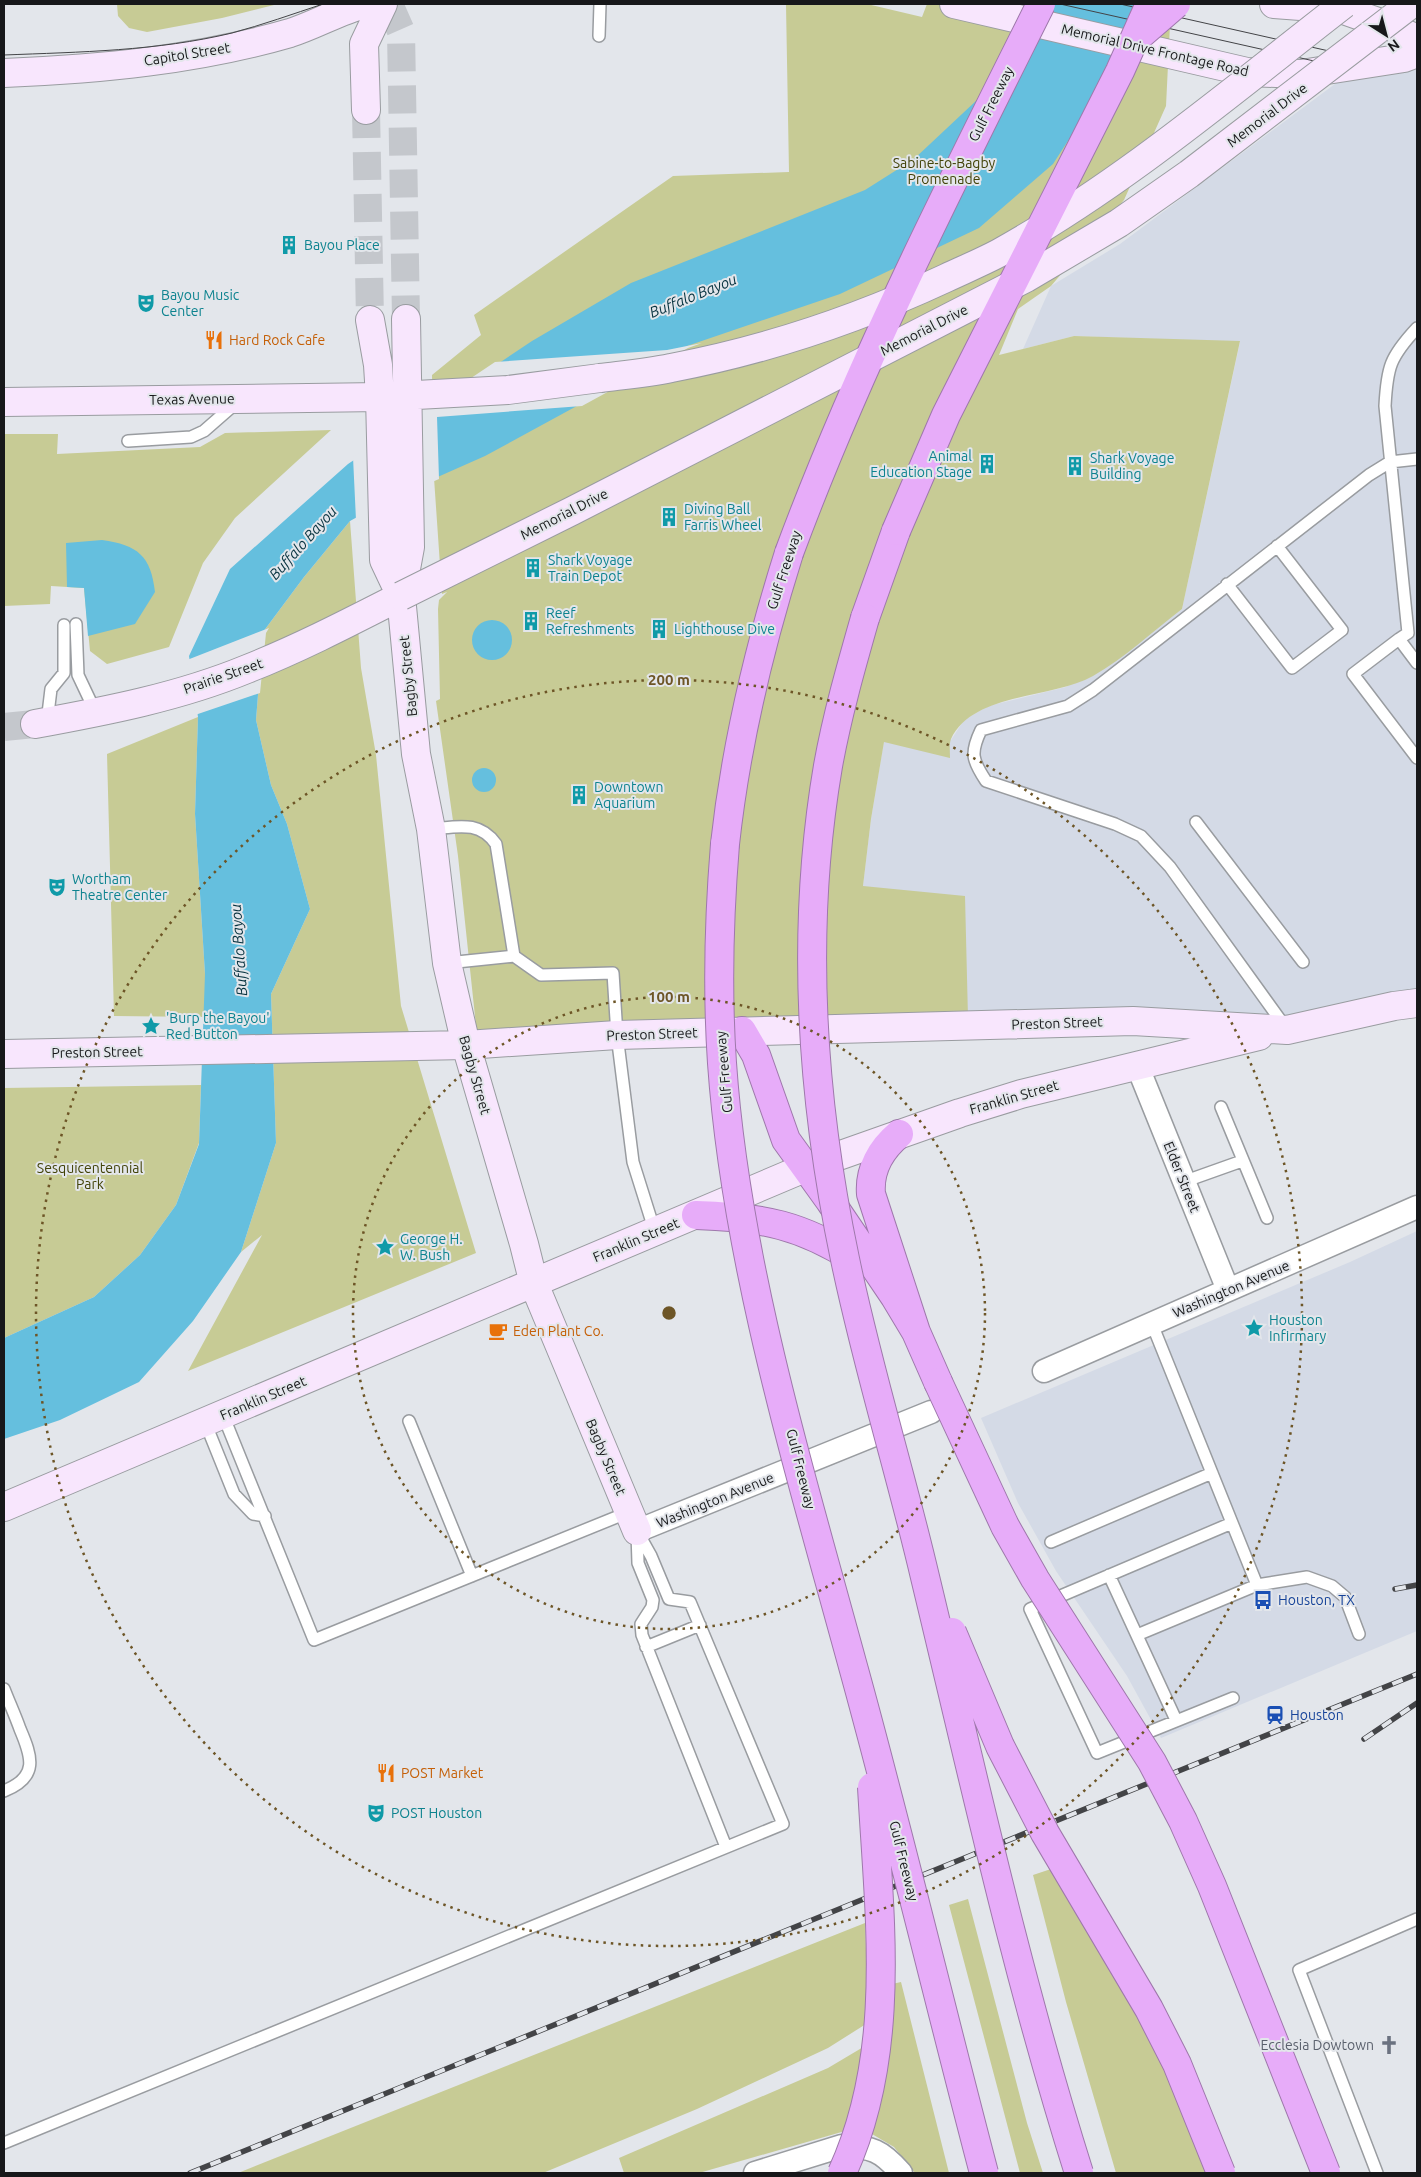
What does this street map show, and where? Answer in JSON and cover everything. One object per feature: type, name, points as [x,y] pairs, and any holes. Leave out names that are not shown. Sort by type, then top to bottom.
[{"type":"highway","name":"Gulf Freeway","points":[[984,2173],[758,1297],[732,1150],[722,1065],[719,989],[725,844],[735,763],[745,711],[770,613],[804,510],[841,422],[906,278],[1041,4]]},
{"type":"highway","points":[[1079,2173],[1048,2071],[992,1856],[922,1561],[845,1261],[830,1180],[814,1051],[812,920],[818,846],[828,768],[840,708],[862,627],[896,531],[946,415],[1136,39],[1150,4]]},
{"type":"highway","points":[[1136,39],[1176,4]]},
{"type":"highway","points":[[742,1031],[756,1055],[786,1140],[807,1167],[895,1297],[916,1332]]},
{"type":"highway","points":[[899,1134],[876,1162],[872,1172],[871,1194],[916,1332],[980,1475],[1035,1579],[1152,1762],[1183,1821],[1212,1886],[1326,2173]]},
{"type":"highway","points":[[696,1215],[752,1218],[786,1226],[831,1244],[864,1265],[895,1297]]},
{"type":"highway","points":[[922,1561],[1000,1746],[1045,1833],[1149,2009],[1197,2110],[1221,2173]]},
{"type":"highway","points":[[842,2173],[864,2116],[876,2060],[880,2024],[881,1939],[868,1723]]},
{"type":"street","name":"Capitol Street","points":[[4,73],[77,70],[206,53],[291,32],[364,4]]},
{"type":"street","points":[[366,110],[364,44],[383,4]]},
{"type":"street","name":"Memorial Drive Frontage Road","points":[[954,4],[1247,72],[1301,74],[1404,58],[1417,53]]},
{"type":"street","points":[[1274,4],[1341,10],[1390,26],[1417,39]]},
{"type":"street","points":[[393,397],[508,390],[670,368],[754,349],[825,328],[913,293],[999,253],[1076,205],[1154,151],[1344,4]]},
{"type":"street","name":"Memorial Drive","points":[[401,596],[572,511],[1026,278],[1119,223],[1189,174],[1411,4]]},
{"type":"street","points":[[1370,62],[1417,68]]},
{"type":"street","name":"Bagby Street","points":[[406,319],[393,397],[410,547],[401,596],[416,754],[431,829],[447,963],[466,1045],[534,1284],[633,1521]]},
{"type":"street","name":"Bagby Street","points":[[370,320],[378,365],[393,397]]},
{"type":"street","name":"Texas Avenue","points":[[4,402],[393,397]]},
{"type":"street","name":"Prairie Street","points":[[41,723],[107,710],[184,690],[247,670],[313,641],[401,596]]},
{"type":"street","name":"Preston Street","points":[[4,1054],[466,1045],[618,1035],[1133,1021],[1287,1030],[1394,1006],[1417,1003]]},
{"type":"street","name":"Franklin Street","points":[[4,1507],[807,1167],[899,1134],[1021,1094],[1136,1064],[1287,1030]]},
{"type":"street","name":"Elder Street","points":[[1136,1064],[1228,1290]]},
{"type":"street","name":"Washington Avenue","points":[[1044,1371],[1417,1207]]},
{"type":"street","name":"Washington Avenue","points":[[633,1521],[931,1412]]},
{"type":"street","points":[[755,2173],[842,2146],[855,2146],[881,2152],[901,2173]]},
{"type":"lane","points":[[599,36],[600,4]]},
{"type":"lane","points":[[1417,328],[1399,347],[1387,374],[1385,406],[1408,633],[1353,674],[1417,758]]},
{"type":"lane","points":[[128,441],[191,437],[204,431],[241,398]]},
{"type":"lane","points":[[1287,1030],[1170,867],[1140,836],[1114,824],[986,781],[975,765],[973,747],[982,730],[1068,706],[1093,690],[1227,584],[1390,462],[1417,459]]},
{"type":"lane","points":[[1227,584],[1292,668],[1342,630],[1277,546]]},
{"type":"lane","points":[[76,624],[78,675],[107,710]]},
{"type":"lane","points":[[41,723],[51,689],[64,673],[64,625]]},
{"type":"lane","points":[[1399,639],[1417,663]]},
{"type":"lane","points":[[1196,822],[1303,962]]},
{"type":"lane","points":[[431,829],[465,826],[480,828],[489,834],[496,844],[514,956]]},
{"type":"lane","points":[[447,963],[514,956],[541,975],[613,973],[618,1035],[633,1162],[655,1232]]},
{"type":"lane","points":[[1221,1107],[1267,1218]]},
{"type":"lane","points":[[1183,1182],[1242,1161]]},
{"type":"lane","points":[[1152,1324],[1257,1584]]},
{"type":"lane","points":[[214,1419],[234,1494],[253,1514],[265,1516]]},
{"type":"lane","points":[[214,1419],[248,1481],[252,1484],[314,1640],[472,1576],[633,1521]]},
{"type":"lane","points":[[409,1421],[472,1576]]},
{"type":"lane","points":[[1051,1542],[1212,1474]]},
{"type":"lane","points":[[4,2143],[783,1824],[690,1602],[669,1599],[651,1556],[633,1521]]},
{"type":"lane","points":[[633,1521],[638,1562],[653,1600],[652,1607],[641,1624],[646,1647],[726,1847]]},
{"type":"lane","points":[[1232,1523],[1030,1609],[1097,1753],[1233,1698]]},
{"type":"lane","points":[[1109,1576],[1176,1720]]},
{"type":"lane","points":[[1137,1635],[1257,1584],[1307,1577],[1332,1586],[1345,1597],[1359,1634]]},
{"type":"lane","points":[[646,1647],[700,1625]]},
{"type":"lane","points":[[4,1689],[30,1752],[30,1766],[25,1779],[4,1791]]},
{"type":"lane","points":[[1377,2173],[1299,1970],[1417,1919]]},
{"type":"shaded area","points":[[1417,60],[1417,990],[1400,991],[1289,1015],[968,1018],[863,886],[871,819],[884,741],[951,740],[964,720],[988,706],[1066,687],[1182,609],[1240,342],[1074,336],[1023,349],[1051,286],[1120,244],[1343,78]]},
{"type":"shaded area","points":[[1417,1231],[1417,1631],[1161,1738],[1127,1676],[1056,1571],[1018,1503],[981,1418],[1350,1262]]},
{"type":"green space","points":[[117,4],[278,4],[222,18],[147,32],[129,28],[118,16]]},
{"type":"green space","name":"Downtown Aquarium","points":[[773,4],[867,4],[922,17],[927,4],[1171,4],[1166,106],[1124,200],[1051,286],[1018,309],[999,355],[1074,336],[1240,341],[1182,609],[1128,653],[1093,676],[1057,689],[995,704],[977,713],[962,724],[951,739],[950,758],[884,742],[871,819],[863,886],[965,896],[968,1018],[477,1035],[458,856],[436,701],[440,699],[438,609],[439,600],[447,592],[442,594],[434,478],[432,375],[481,335],[474,315],[673,176],[789,172],[786,5]]},
{"type":"green space","points":[[331,430],[235,518],[203,563],[169,647],[107,664],[90,651],[84,588],[51,586],[50,604],[4,606],[4,434],[58,434],[57,454],[200,447],[225,433]]},
{"type":"green space","points":[[350,521],[361,668],[376,755],[401,1006],[476,1253],[188,1371],[262,1235],[241,1252],[276,1143],[271,994],[310,909],[287,824],[271,785],[256,720],[263,632],[304,577]]},
{"type":"green space","points":[[198,717],[195,814],[205,974],[205,1017],[114,1016],[107,754]]},
{"type":"green space","name":"Sesquicentennial Park","points":[[201,1085],[199,1143],[176,1205],[140,1255],[94,1297],[4,1338],[4,1088]]},
{"type":"green space","points":[[1051,1869],[1125,1990],[1168,2072],[1208,2173],[1116,2173],[1066,2002],[1033,1875]]},
{"type":"green space","points":[[968,1899],[1027,2123],[1043,2173],[1020,2173],[949,1905]]},
{"type":"green space","points":[[865,1923],[868,1999],[866,2024],[828,2048],[697,2109],[543,2173],[238,2173]]},
{"type":"green space","points":[[901,1982],[949,2173],[915,2173],[894,2147],[872,2134],[884,2076],[892,1984]]},
{"type":"green space","points":[[865,2046],[845,2131],[699,2173],[624,2173],[619,2158],[828,2068]]},
{"type":"water","name":"Buffalo Bayou","points":[[1032,4],[1134,4],[1095,99],[1053,164],[979,228],[840,294],[687,346],[485,456],[397,495],[350,521],[304,577],[263,632],[256,720],[271,785],[287,824],[310,909],[271,994],[276,1143],[241,1252],[193,1321],[139,1382],[60,1420],[4,1439],[4,1338],[94,1297],[140,1255],[176,1205],[199,1144],[205,974],[195,814],[198,717],[189,656],[230,569],[348,464],[532,341],[631,283],[865,190],[914,159],[978,99],[1016,46]]},
{"type":"water","points":[[102,540],[125,545],[140,554],[150,569],[155,592],[135,624],[88,636],[84,588],[67,587],[66,543]]},
{"type":"water","points":[[488,620],[496,620],[503,623],[509,629],[512,640],[509,651],[503,657],[496,660],[488,660],[481,657],[475,651],[472,644],[472,636],[475,629],[481,623]]},
{"type":"water","points":[[484,768],[493,771],[496,780],[493,789],[484,792],[475,789],[472,780],[475,771]]},
{"type":"pier","points":[[702,343],[688,348],[582,406],[437,417],[439,479],[398,497],[356,520],[353,457],[495,362],[667,350]]},
{"type":"pier","points":[[269,628],[266,633],[260,693],[195,715],[187,660]]},
{"type":"tunnel","points":[[389,4],[401,31],[406,319]]},
{"type":"tunnel","points":[[366,110],[370,320]]},
{"type":"tunnel","points":[[4,727],[35,724]]},
{"type":"tram line","points":[[4,55],[118,50],[175,44],[232,33],[323,4]]},
{"type":"tram line","points":[[1060,4],[1323,63]]},
{"type":"tram line","points":[[1120,4],[1329,51]]},
{"type":"railway","points":[[1395,1589],[1417,1585]]},
{"type":"railway","points":[[190,2173],[1417,1674]]},
{"type":"railway","points":[[1364,1739],[1417,1703]]},
{"type":"place","name":"Bayou Place","points":[[289,245]]},
{"type":"place","name":"Bayou Music Center","points":[[146,303]]},
{"type":"place","name":"Hard Rock Cafe","points":[[214,340]]},
{"type":"place","name":"Animal Education Stage","points":[[987,464]]},
{"type":"place","name":"Shark Voyage Building","points":[[1075,466]]},
{"type":"place","name":"Diving Ball Farris Wheel","points":[[669,517]]},
{"type":"place","name":"Shark Voyage Train Depot","points":[[533,568]]},
{"type":"place","name":"Reef Refreshments","points":[[531,621]]},
{"type":"place","name":"Lighthouse Dive","points":[[659,629]]},
{"type":"place","name":"Downtown Aquarium","points":[[579,795]]},
{"type":"place","name":"Wortham Theatre Center","points":[[57,887]]},
{"type":"place","name":"'Burp the Bayou' Red Button","points":[[151,1026]]},
{"type":"place","name":"George H. W. Bush","points":[[385,1247]]},
{"type":"place","name":"Houston Infirmary","points":[[1254,1328]]},
{"type":"place","name":"Eden Plant Co.","points":[[498,1331]]},
{"type":"place","name":"Houston, TX","points":[[1263,1600]]},
{"type":"place","name":"Houston","points":[[1275,1715]]},
{"type":"place","name":"POST Market","points":[[386,1773]]},
{"type":"place","name":"POST Houston","points":[[376,1813]]},
{"type":"place","name":"Ecclesia Dowtown","points":[[1389,2045]]},
{"type":"park label","name":"Sabine-to-Bagby Promenade","points":[[944,172]]}]
